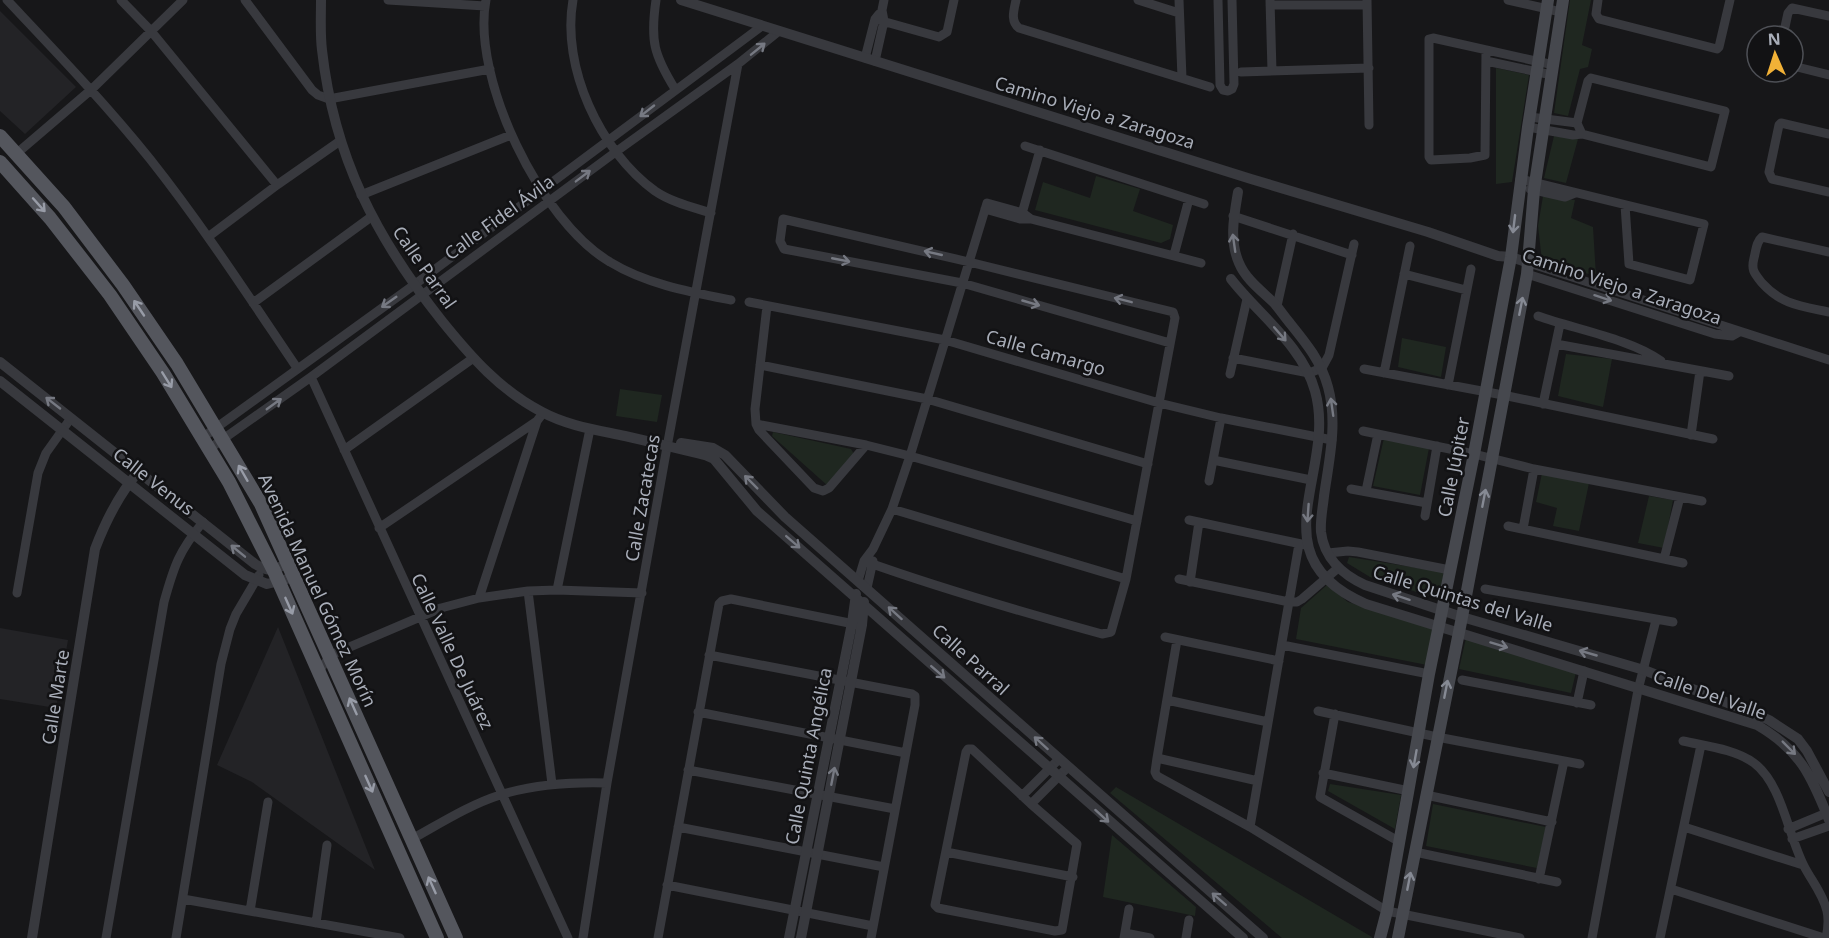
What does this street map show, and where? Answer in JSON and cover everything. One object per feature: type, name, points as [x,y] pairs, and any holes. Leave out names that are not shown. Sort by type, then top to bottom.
[{"type":"main road","name":"Calle Júpiter","points":[[1380,938],[1400,842],[1429,674],[1486,392],[1538,67],[1556,4]]},
{"type":"main road","name":"Calle Júpiter","points":[[1398,938],[1458,632],[1496,459],[1503,395],[1528,268],[1535,186],[1553,70],[1556,4]]},
{"type":"main road","name":"Avenida Manuel Gómez Morín","points":[[0,136],[64,207],[123,285],[177,364],[261,504],[456,938]]},
{"type":"main road","name":"Avenida Manuel Gómez Morín","points":[[0,162],[50,218],[110,295],[162,373],[229,482],[318,672],[437,938]]},
{"type":"street","points":[[7,0],[92,89],[151,160],[208,237],[297,368]]},
{"type":"street","points":[[121,0],[151,32],[278,184]]},
{"type":"street","points":[[16,154],[92,89],[183,0]]},
{"type":"street","points":[[245,0],[312,90],[329,99],[490,69]]},
{"type":"street","name":"Calle Parral","points":[[321,0],[321,48],[329,99],[340,141],[361,195],[371,217],[414,285],[472,359],[540,417],[645,440],[713,448],[722,452],[785,517],[1263,938]]},
{"type":"street","points":[[388,0],[486,3],[484,24],[490,69],[511,135],[541,189],[571,228],[607,261],[645,279],[731,300]]},
{"type":"street","points":[[573,0],[570,19],[573,60],[590,106],[609,141],[628,166],[657,192],[680,203],[711,213]]},
{"type":"street","points":[[657,0],[653,34],[655,53],[675,89]]},
{"type":"street","name":"Camino Viejo a Zaragoza","points":[[681,0],[1251,179],[1428,232],[1716,334],[1732,336],[1739,332],[1829,360]]},
{"type":"street","points":[[880,20],[939,37],[944,36],[947,32],[954,0]]},
{"type":"street","points":[[1016,0],[1013,19],[1019,28],[1210,87]]},
{"type":"street","points":[[1138,0],[1179,13]]},
{"type":"street","points":[[1179,0],[1182,78]]},
{"type":"street","points":[[1218,0],[1220,85],[1223,90],[1228,91],[1234,84],[1232,0]]},
{"type":"street","points":[[1508,0],[1556,4]]},
{"type":"street","points":[[1598,0],[1596,14],[1599,19],[1717,49],[1730,0]]},
{"type":"street","points":[[1272,71],[1270,2],[1367,2],[1369,125]]},
{"type":"street","points":[[870,59],[883,5]]},
{"type":"street","points":[[1786,24],[1788,13],[1792,8],[1829,16]]},
{"type":"street","name":"Calle Fidel Ávila","points":[[206,444],[215,428],[414,285],[762,26]]},
{"type":"street","name":"Calle Fidel Ávila","points":[[206,444],[224,440],[616,151],[738,64],[779,31]]},
{"type":"street","points":[[1486,50],[1485,155],[1431,160],[1429,157],[1429,39],[1486,50],[1538,67]]},
{"type":"street","points":[[1486,61],[1553,70]]},
{"type":"street","name":"Calle Zacatecas","points":[[583,938],[607,783],[738,64]]},
{"type":"street","points":[[1241,72],[1369,68]]},
{"type":"street","points":[[1805,69],[1829,75]]},
{"type":"street","points":[[1545,124],[1573,135],[1582,134],[1712,167],[1725,111],[1591,78],[1588,81],[1576,123],[1582,134]]},
{"type":"street","points":[[1529,122],[1576,123]]},
{"type":"street","points":[[1829,134],[1782,123],[1779,125],[1769,172],[1772,179],[1829,192]]},
{"type":"street","points":[[361,195],[511,135]]},
{"type":"street","points":[[208,237],[340,141]]},
{"type":"street","points":[[1025,146],[1204,204]]},
{"type":"street","points":[[1022,216],[1040,150]]},
{"type":"street","points":[[1520,183],[1566,196],[1575,193],[1626,205],[1704,224],[1690,280],[1629,264],[1626,205]]},
{"type":"street","name":"Calle Quintas del Valle","points":[[1238,192],[1233,216],[1234,243],[1239,265],[1277,306],[1305,341],[1322,368],[1332,406],[1334,424],[1321,534],[1328,553],[1338,568],[1352,579],[1365,585],[1462,617],[1644,670]]},
{"type":"street","points":[[1174,255],[1189,199]]},
{"type":"street","points":[[862,584],[873,549],[892,509],[910,456],[987,206],[1201,263]]},
{"type":"street","points":[[1233,216],[1352,255]]},
{"type":"street","points":[[254,303],[371,217]]},
{"type":"street","points":[[869,563],[929,585],[1107,634],[1113,628],[1126,579],[1175,318],[1173,312],[786,219],[782,221],[780,241],[784,249],[962,283],[1170,343]]},
{"type":"street","points":[[1277,306],[1293,234]]},
{"type":"street","points":[[1829,252],[1762,237],[1758,240],[1752,267],[1753,272],[1767,288],[1783,301],[1829,312]]},
{"type":"street","points":[[1233,358],[1309,373],[1322,368],[1329,355],[1354,244]]},
{"type":"street","points":[[1384,373],[1410,246]]},
{"type":"street","points":[[1448,385],[1471,269]]},
{"type":"street","points":[[1404,274],[1466,290]]},
{"type":"street","name":"Calle Quintas del Valle","points":[[1231,279],[1246,299],[1291,348],[1309,373],[1319,406],[1318,437],[1304,544],[1325,579],[1350,597],[1439,627],[1639,687]]},
{"type":"street","points":[[1230,374],[1246,299]]},
{"type":"street","name":"Calle Camargo","points":[[749,302],[945,340],[1159,403],[1332,440]]},
{"type":"street","points":[[767,306],[755,409],[756,424],[759,430],[819,490],[829,488],[866,445]]},
{"type":"street","points":[[1538,316],[1632,346],[1650,353],[1662,363]]},
{"type":"street","points":[[1543,404],[1560,324]]},
{"type":"street","points":[[1556,344],[1729,376]]},
{"type":"street","points":[[344,450],[472,359]]},
{"type":"street","points":[[760,365],[927,399],[1148,464]]},
{"type":"street","name":"Calle Venus","points":[[2,368],[71,418],[203,522],[271,570],[295,577]]},
{"type":"street","points":[[1364,369],[1503,395],[1713,439]]},
{"type":"street","points":[[1691,435],[1700,371]]},
{"type":"street","name":"Calle Valle De Juárez","points":[[311,377],[419,618],[568,938]]},
{"type":"street","name":"Calle Venus","points":[[0,381],[245,575],[267,584],[271,570]]},
{"type":"street","points":[[379,528],[540,417]]},
{"type":"street","points":[[479,598],[540,417]]},
{"type":"street","points":[[17,593],[38,473],[46,453],[71,418]]},
{"type":"street","points":[[1209,481],[1221,418]]},
{"type":"street","points":[[756,424],[866,445],[910,456],[1137,521]]},
{"type":"street","points":[[557,590],[590,429]]},
{"type":"street","points":[[1363,431],[1534,469],[1702,501]]},
{"type":"street","points":[[1366,492],[1378,434]]},
{"type":"street","name":"Calle Parral","points":[[668,444],[714,459],[757,511],[1243,938]]},
{"type":"street","points":[[1425,516],[1437,446]]},
{"type":"street","points":[[1213,460],[1311,480]]},
{"type":"street","points":[[1523,529],[1534,469]]},
{"type":"street","name":"Calle Marte","points":[[32,938],[95,549],[106,520],[139,471]]},
{"type":"street","points":[[1351,489],[1427,503]]},
{"type":"street","points":[[1664,560],[1680,497]]},
{"type":"street","points":[[892,509],[1126,579]]},
{"type":"street","points":[[1190,582],[1194,521],[1304,544],[1289,602],[1250,827]]},
{"type":"street","points":[[106,938],[164,602],[173,567],[203,522]]},
{"type":"street","points":[[1508,526],[1683,563]]},
{"type":"street","points":[[1328,553],[1348,550],[1450,570]]},
{"type":"street","points":[[176,938],[221,664],[230,630],[256,581],[271,570],[288,562]]},
{"type":"street","points":[[1179,579],[1297,602],[1338,568]]},
{"type":"street","name":"Calle Quinta Angélica","points":[[801,938],[812,853],[857,624],[862,584]]},
{"type":"street","points":[[1485,589],[1673,622]]},
{"type":"street","points":[[318,672],[331,656],[441,608],[479,598],[528,591],[557,590],[642,593]]},
{"type":"street","points":[[528,591],[552,784]]},
{"type":"street","points":[[658,938],[719,604],[731,599],[857,624]]},
{"type":"street","points":[[1592,938],[1639,687],[1656,620]]},
{"type":"street","points":[[1166,637],[1279,661]]},
{"type":"street","points":[[1177,640],[1155,770],[1157,776],[1250,827],[1387,911],[1520,938]]},
{"type":"street","points":[[1282,645],[1429,674]]},
{"type":"street","points":[[709,655],[915,696],[871,938]]},
{"type":"street","name":"Calle Del Valle","points":[[1644,670],[1743,708],[1784,729],[1807,751],[1829,792]]},
{"type":"street","points":[[1577,703],[1584,671]]},
{"type":"street","points":[[1462,680],[1591,705]]},
{"type":"street","name":"Calle Del Valle","points":[[1639,687],[1757,725],[1776,736],[1798,757],[1810,776],[1828,815]]},
{"type":"street","points":[[1167,700],[1268,722]]},
{"type":"street","points":[[1318,711],[1437,737],[1580,764]]},
{"type":"street","points":[[698,712],[906,753]]},
{"type":"street","points":[[1335,714],[1323,773],[1321,798],[1400,842]]},
{"type":"street","points":[[1671,889],[1825,938],[1829,924],[1825,903],[1803,865],[1770,782],[1755,764],[1736,754],[1683,741]]},
{"type":"street","points":[[1660,938],[1701,745]]},
{"type":"street","points":[[972,749],[1031,804],[1077,844],[1063,927],[1059,931],[950,910],[935,905],[967,750],[972,749]]},
{"type":"street","points":[[1157,758],[1258,781]]},
{"type":"street","points":[[1022,796],[1059,759]]},
{"type":"street","points":[[1539,879],[1564,761]]},
{"type":"street","points":[[1031,804],[1068,767]]},
{"type":"street","points":[[688,770],[896,809]]},
{"type":"street","points":[[1323,773],[1409,791]]},
{"type":"street","points":[[412,839],[478,804],[501,795],[552,784],[607,783]]},
{"type":"street","points":[[1426,795],[1552,822]]},
{"type":"street","points":[[250,911],[268,802]]},
{"type":"street","points":[[1788,829],[1828,815]]},
{"type":"street","points":[[1792,839],[1829,826]]},
{"type":"street","points":[[678,827],[884,867]]},
{"type":"street","points":[[1684,827],[1803,865]]},
{"type":"street","points":[[316,923],[327,845]]},
{"type":"street","points":[[946,852],[1072,877]]},
{"type":"street","points":[[1415,852],[1557,882]]},
{"type":"street","name":"Calle Quinta Angélica","points":[[789,938],[812,853]]},
{"type":"street","points":[[667,885],[873,926]]},
{"type":"street","points":[[183,899],[400,938]]},
{"type":"street","points":[[1129,909],[1125,935],[1149,938]]},
{"type":"street","points":[[1186,938],[1189,920]]},
{"type":"shaded area","points":[[1570,0],[1591,0],[1582,45],[1592,49],[1588,67],[1580,69],[1568,116],[1554,113]]},
{"type":"shaded area","points":[[0,11],[76,87],[25,134],[0,111]]},
{"type":"shaded area","points":[[1496,68],[1529,75],[1512,182],[1496,184]]},
{"type":"shaded area","points":[[1554,136],[1578,139],[1566,183],[1544,178]]},
{"type":"shaded area","points":[[1096,176],[1140,189],[1133,211],[1173,225],[1170,239],[1161,243],[1035,210],[1043,182],[1090,198]]},
{"type":"shaded area","points":[[1543,196],[1575,200],[1571,218],[1593,227],[1596,276],[1542,261],[1538,226]]},
{"type":"shaded area","points":[[1402,338],[1446,347],[1441,377],[1398,367]]},
{"type":"shaded area","points":[[1566,354],[1612,359],[1603,407],[1558,396]]},
{"type":"shaded area","points":[[620,389],[662,395],[657,422],[616,416]]},
{"type":"shaded area","points":[[773,432],[851,449],[854,454],[828,486],[772,436]]},
{"type":"shaded area","points":[[1384,438],[1429,448],[1420,495],[1373,486]]},
{"type":"shaded area","points":[[1542,473],[1589,483],[1579,531],[1553,526],[1557,508],[1536,502]]},
{"type":"shaded area","points":[[1649,496],[1673,500],[1664,548],[1638,543]]},
{"type":"shaded area","points":[[1349,557],[1444,572],[1438,599],[1370,577],[1347,563]]},
{"type":"shaded area","points":[[1327,585],[1348,602],[1433,628],[1427,665],[1296,639],[1301,608]]},
{"type":"shaded area","points":[[278,627],[375,870],[252,782],[217,765]]},
{"type":"shaded area","points":[[0,628],[68,640],[56,708],[0,699]]},
{"type":"shaded area","points":[[1466,638],[1576,672],[1571,693],[1459,669]]},
{"type":"shaded area","points":[[1330,784],[1401,795],[1395,829],[1328,791]]},
{"type":"shaded area","points":[[1116,787],[1372,938],[1282,938],[1110,793]]},
{"type":"shaded area","points":[[1433,804],[1546,827],[1537,868],[1426,846]]},
{"type":"shaded area","points":[[1112,835],[1196,907],[1195,916],[1103,897]]}]
